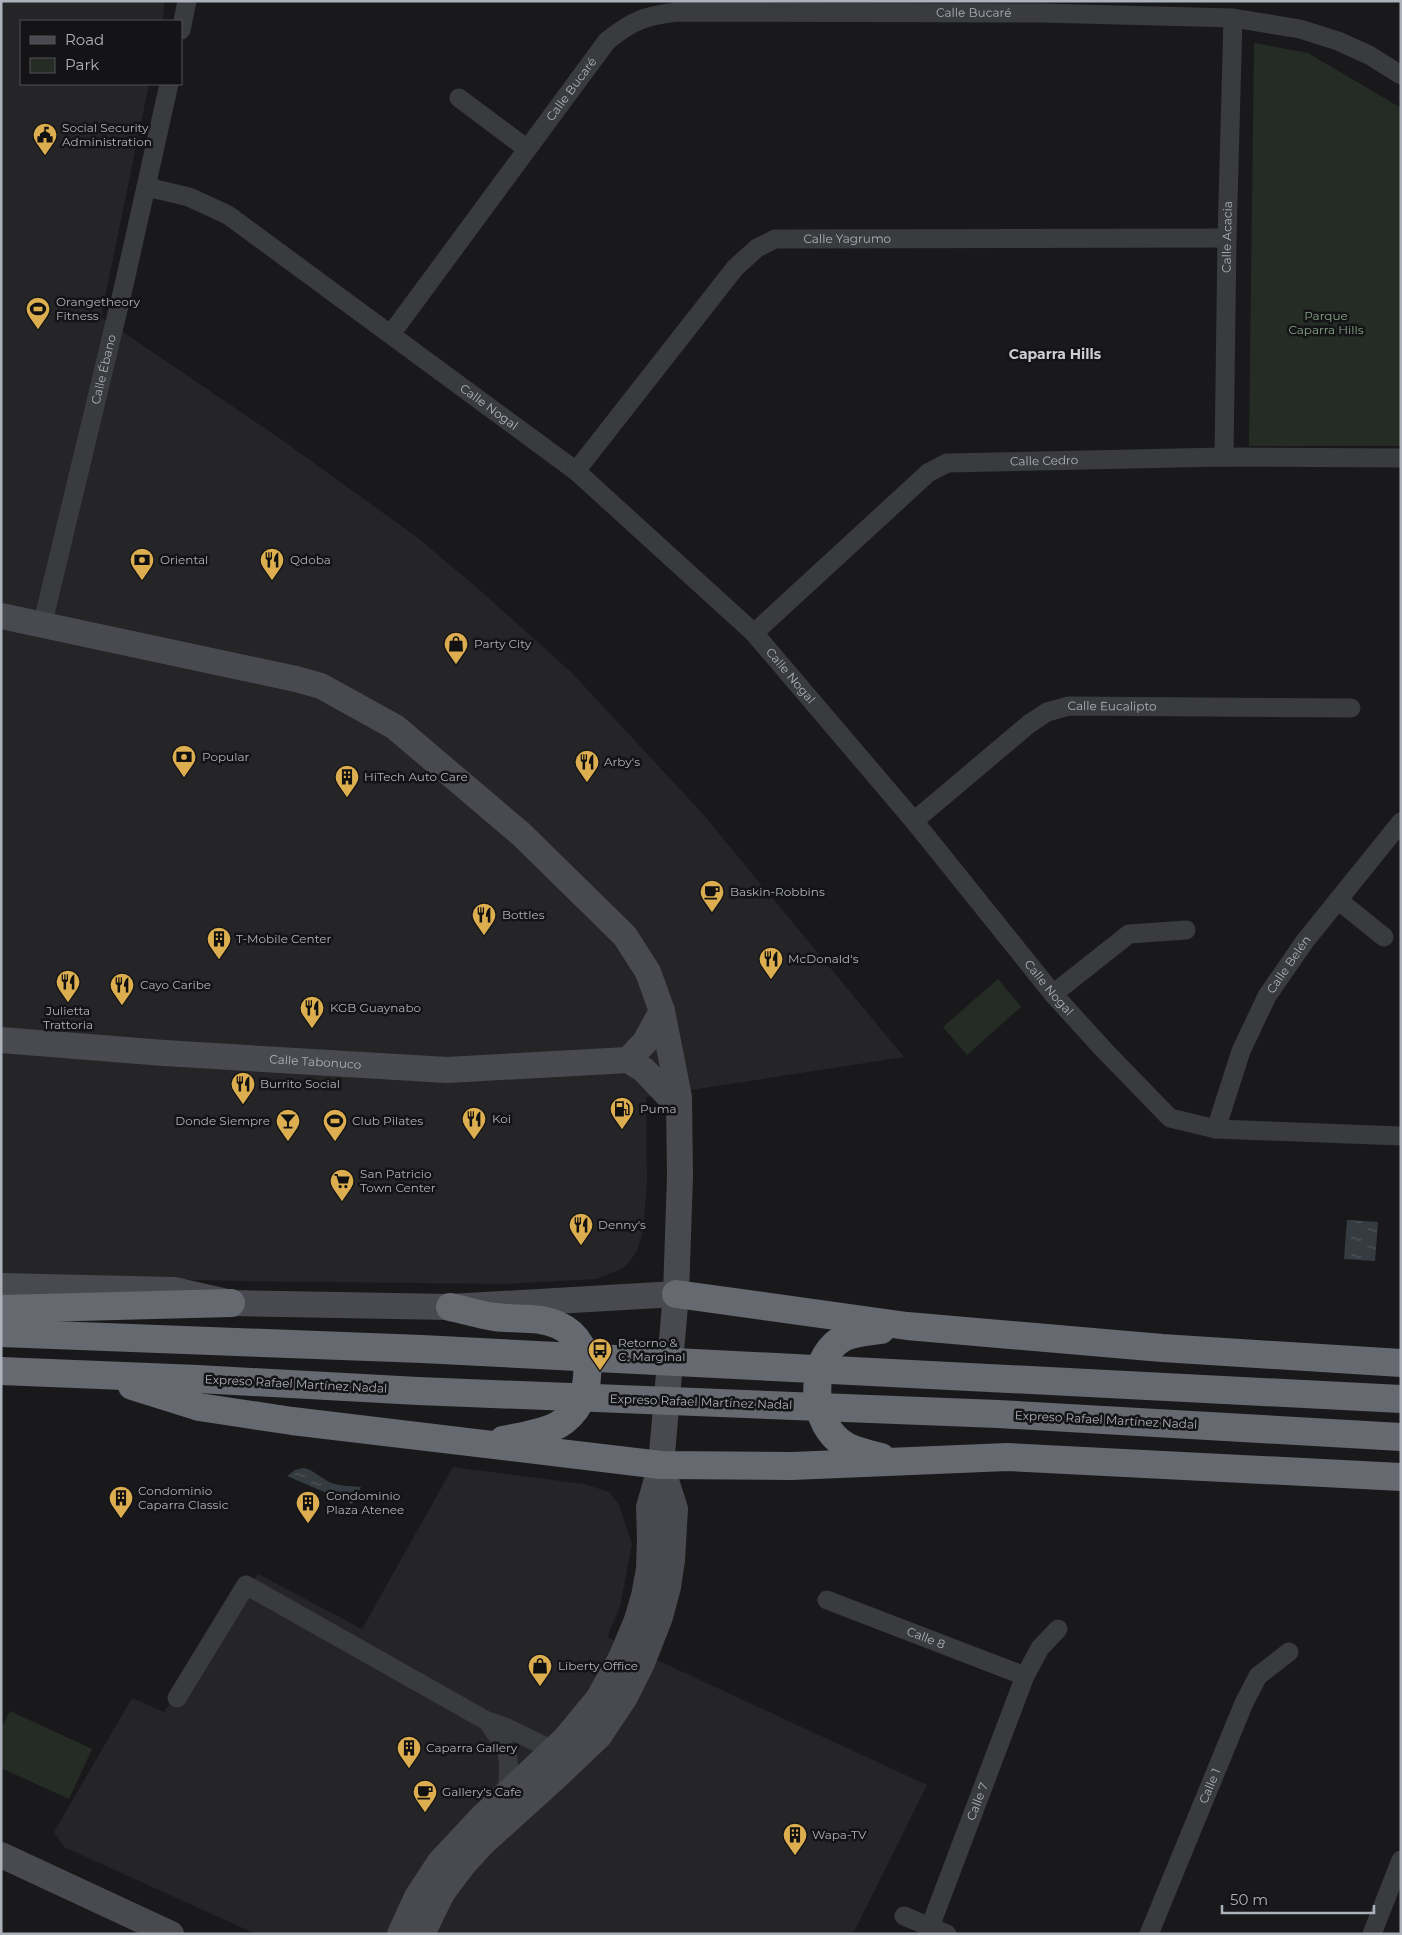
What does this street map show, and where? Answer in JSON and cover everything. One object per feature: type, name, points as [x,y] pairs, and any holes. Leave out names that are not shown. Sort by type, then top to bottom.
[{"type":"highway","points":[[676,1294],[907,1326],[1172,1348],[1401,1363]]},
{"type":"highway","points":[[1,1309],[231,1303]]},
{"type":"highway","points":[[450,1307],[494,1317],[536,1318],[560,1326],[582,1345],[586,1358],[588,1369],[586,1386],[575,1410],[566,1419],[558,1425],[487,1444]]},
{"type":"highway","points":[[895,1462],[850,1448],[838,1440],[828,1428],[822,1416],[817,1398],[818,1380],[822,1362],[830,1348],[840,1339],[850,1335],[907,1326]]},
{"type":"highway","points":[[1,1333],[422,1349],[1401,1399]]},
{"type":"highway","name":"Expreso Rafael Martínez Nadal","points":[[1,1371],[418,1391],[998,1414],[1401,1437]]},
{"type":"highway","points":[[1,1384],[64,1373]]},
{"type":"highway","points":[[97,1375],[200,1407],[292,1421],[661,1465],[792,1466],[1007,1457],[1401,1477]]},
{"type":"street","points":[[182,25],[187,1]]},
{"type":"street","name":"Calle Bucaré","points":[[391,334],[526,148],[607,41],[628,25],[653,15],[677,12],[1042,7],[1233,18],[1300,29],[1338,41],[1369,55],[1401,75]]},
{"type":"street","name":"Calle Acacia","points":[[1224,457],[1233,18]]},
{"type":"street","name":"Calle Ébano","points":[[42,626],[124,286],[169,85]]},
{"type":"street","points":[[460,98],[526,148]]},
{"type":"street","name":"Calle Nogal","points":[[147,187],[189,197],[228,215],[576,471],[754,633],[914,821],[1053,994],[1170,1118],[1216,1129],[1401,1136]]},
{"type":"street","name":"Calle Yagrumo","points":[[576,471],[735,268],[757,248],[775,239],[1227,238]]},
{"type":"street","name":"Calle Cedro","points":[[754,633],[928,473],[947,463],[1224,457],[1401,458]]},
{"type":"street","points":[[1,616],[321,686],[396,727],[521,834],[625,936],[648,972],[662,1011],[675,1070],[679,1107],[680,1223],[676,1294],[661,1465],[649,1506],[649,1570],[644,1596],[637,1620],[621,1658],[598,1699],[584,1718],[554,1750],[483,1816],[440,1862],[417,1897],[400,1934]]},
{"type":"street","name":"Calle Eucalipto","points":[[914,821],[1029,724],[1047,712],[1069,706],[1351,708]]},
{"type":"street","name":"Calle Belén","points":[[1216,1129],[1241,1051],[1267,996],[1305,941],[1401,822]]},
{"type":"street","points":[[1338,900],[1384,937]]},
{"type":"street","points":[[1053,994],[1129,934],[1186,930]]},
{"type":"street","points":[[662,1011],[645,1042],[628,1060],[644,1070],[679,1107]]},
{"type":"street","name":"Calle Tabonuco","points":[[1,1040],[164,1053],[447,1070],[628,1060]]},
{"type":"street","points":[[1,1286],[174,1290],[231,1303],[450,1307],[676,1294]]},
{"type":"street","points":[[422,1934],[442,1893],[464,1865],[483,1843],[599,1736],[625,1698],[642,1663],[660,1617],[668,1587],[672,1560],[675,1509],[661,1465]]},
{"type":"street","points":[[177,1698],[246,1585],[487,1721],[505,1727],[554,1750]]},
{"type":"street","name":"Calle 8","points":[[827,1600],[1025,1676]]},
{"type":"street","name":"Calle 7","points":[[939,1931],[1025,1676],[1040,1648],[1058,1630]]},
{"type":"street","name":"Calle 1","points":[[1149,1934],[1240,1713],[1258,1676],[1289,1652]]},
{"type":"street","points":[[487,1721],[505,1745],[509,1758],[507,1794]]},
{"type":"street","points":[[1,1855],[171,1934]]},
{"type":"street","points":[[1372,1934],[1401,1860]]},
{"type":"street","points":[[904,1916],[939,1931]]},
{"type":"shaded area","points":[[1,1],[164,1],[163,20],[20,20],[20,85],[149,85],[101,317],[282,440],[418,538],[572,673],[702,813],[904,1057],[646,1097],[647,1181],[643,1232],[637,1251],[626,1266],[597,1279],[505,1284],[238,1281],[1,1275]]},
{"type":"shaded area","points":[[453,1467],[584,1484],[609,1492],[619,1505],[632,1544],[620,1607],[607,1637],[927,1785],[853,1934],[256,1934],[64,1847],[54,1832],[132,1698],[164,1712],[258,1574],[362,1629]]},
{"type":"green space","name":"Parque Caparra Hills","points":[[1254,43],[1308,53],[1401,108],[1401,446],[1249,446]]},
{"type":"green space","points":[[998,979],[1021,1007],[967,1055],[943,1027]]},
{"type":"green space","points":[[10,1711],[92,1749],[69,1799],[1,1768],[1,1729]]},
{"type":"water","points":[[1347,1220],[1378,1222],[1375,1261],[1344,1259]]},
{"type":"water","points":[[304,1468],[329,1482],[344,1486],[361,1487],[352,1504],[287,1476],[295,1470]]},
{"type":"place","name":"Social Security Administration","points":[[45,156]]},
{"type":"place","name":"Orangetheory Fitness","points":[[38,330]]},
{"type":"place","name":"Oriental","points":[[142,581]]},
{"type":"place","name":"Qdoba","points":[[272,581]]},
{"type":"place","name":"Party City","points":[[456,665]]},
{"type":"place","name":"Popular","points":[[184,778]]},
{"type":"place","name":"Arby's","points":[[587,783]]},
{"type":"place","name":"HiTech Auto Care","points":[[347,798]]},
{"type":"place","name":"Baskin-Robbins","points":[[712,913]]},
{"type":"place","name":"Bottles","points":[[484,936]]},
{"type":"place","name":"T-Mobile Center","points":[[219,960]]},
{"type":"place","name":"McDonald's","points":[[771,980]]},
{"type":"place","name":"Julietta Trattoria","points":[[68,1003]]},
{"type":"place","name":"Cayo Caribe","points":[[122,1006]]},
{"type":"place","name":"KGB Guaynabo","points":[[312,1029]]},
{"type":"place","name":"Burrito Social","points":[[243,1105]]},
{"type":"place","name":"Puma","points":[[622,1130]]},
{"type":"place","name":"Koi","points":[[474,1140]]},
{"type":"place","name":"Donde Siempre","points":[[288,1142]]},
{"type":"place","name":"Club Pilates","points":[[335,1142]]},
{"type":"place","name":"San Patricio Town Center","points":[[342,1202]]},
{"type":"place","name":"Denny's","points":[[581,1246]]},
{"type":"place","name":"Retorno & C. Marginal","points":[[600,1371]]},
{"type":"place","name":"Condominio Caparra Classic","points":[[121,1519]]},
{"type":"place","name":"Condominio Plaza Atenee","points":[[308,1524]]},
{"type":"place","name":"Liberty Office","points":[[540,1687]]},
{"type":"place","name":"Caparra Gallery","points":[[409,1769]]},
{"type":"place","name":"Gallery's Cafe","points":[[425,1813]]},
{"type":"place","name":"Wapa-TV","points":[[795,1856]]},
{"type":"district","name":"Caparra Hills","points":[[1055,354]]}]
